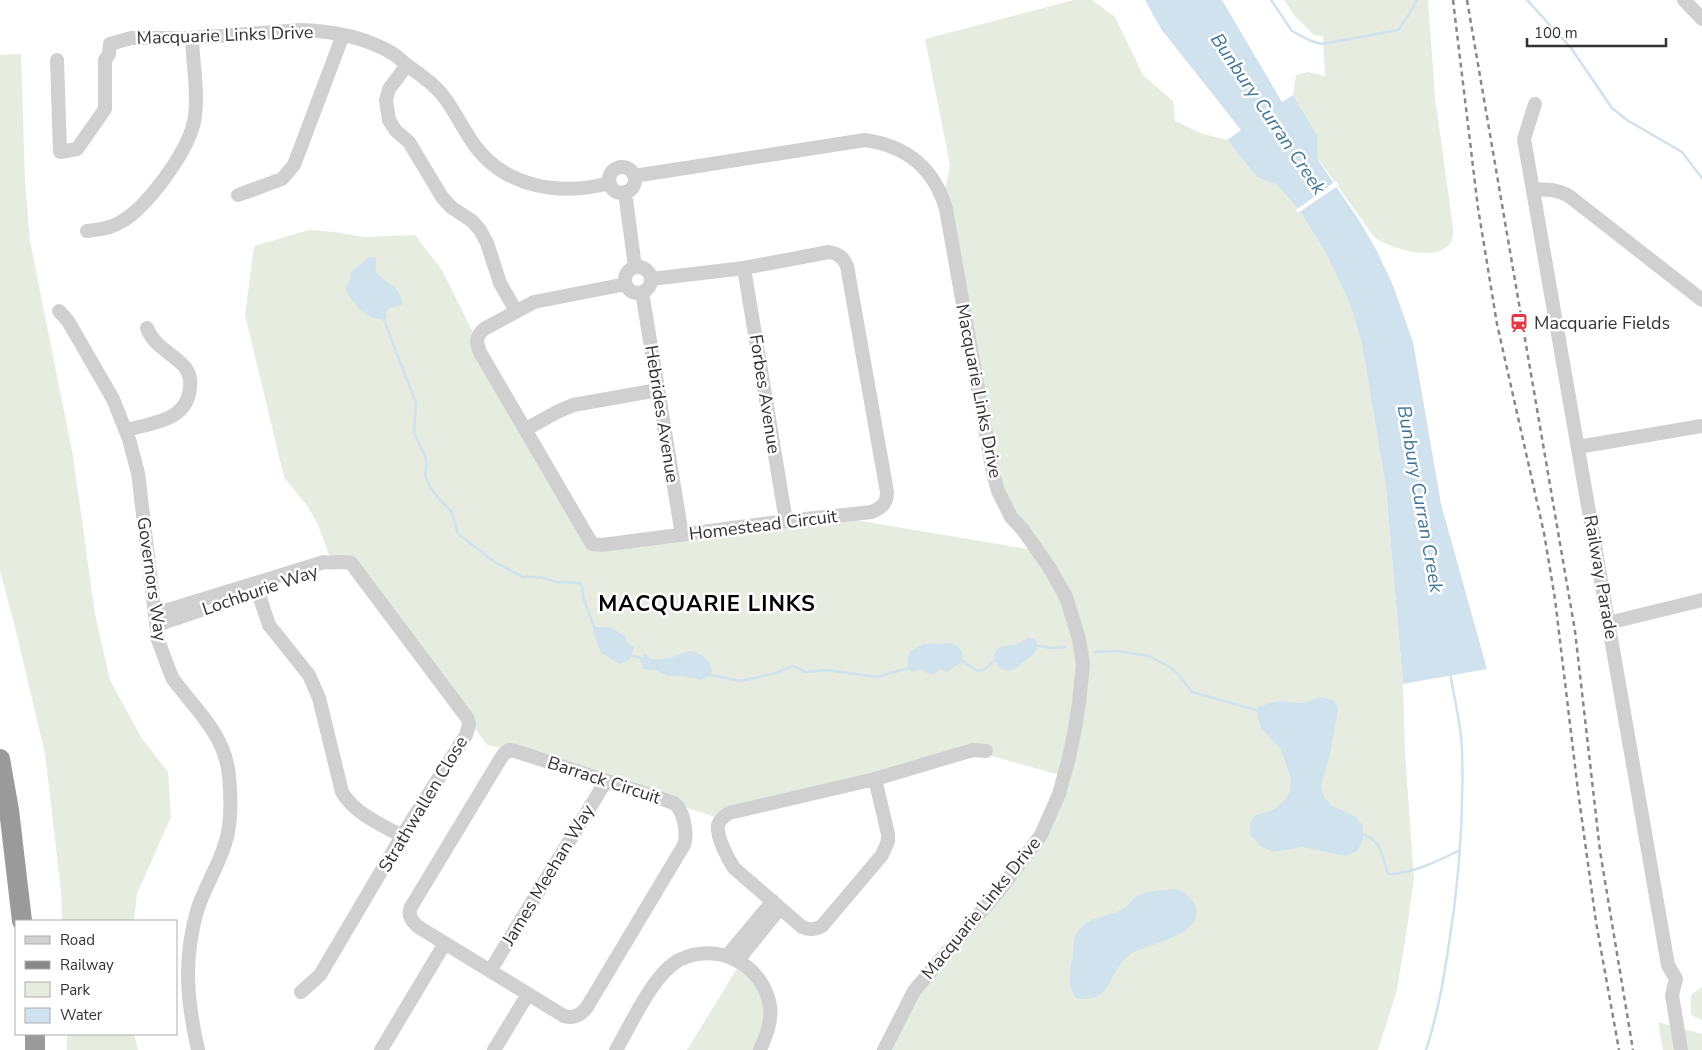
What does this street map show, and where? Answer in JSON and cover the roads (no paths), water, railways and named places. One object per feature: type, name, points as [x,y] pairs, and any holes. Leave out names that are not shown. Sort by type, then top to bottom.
[{"type":"highway","points":[[0,759],[9,810],[22,920]]},
{"type":"highway","points":[[35,1035],[35,1050]]},
{"type":"street","points":[[1684,0],[1702,19]]},
{"type":"street","name":"Macquarie Links Drive","points":[[57,60],[60,152],[76,149],[105,109],[105,60],[109,54],[110,44],[131,38],[192,38],[301,30],[332,32],[377,46],[393,54],[424,76],[441,93],[484,157],[516,180],[535,186],[553,188],[590,187],[610,183]]},
{"type":"street","points":[[238,195],[282,179],[294,165],[343,35]]},
{"type":"street","points":[[87,231],[116,225],[136,211],[153,193],[183,149],[191,134],[196,110],[192,38]]},
{"type":"street","points":[[407,65],[389,90],[386,100],[389,120],[396,131],[409,142],[450,207],[480,230],[487,243],[500,283],[516,311]]},
{"type":"street","name":"Railway Parade","points":[[1535,104],[1524,139],[1668,965],[1676,979],[1672,995],[1681,1050]]},
{"type":"street","name":"Macquarie Links Drive","points":[[634,176],[865,140],[902,150],[920,164],[939,189],[946,209],[988,456],[998,491],[1011,517],[1033,542],[1057,579],[1066,597],[1077,632],[1083,664],[1080,703],[1069,758],[1052,813],[1041,835],[1002,886],[914,991],[884,1050]]},
{"type":"street","points":[[619,168],[630,170],[634,176],[632,188],[625,192],[615,190],[610,183],[611,174],[619,168]]},
{"type":"street","points":[[1533,190],[1552,190],[1569,196],[1702,300]]},
{"type":"street","points":[[625,192],[636,268]]},
{"type":"street","name":"Homestead Circuit","points":[[626,284],[541,300],[516,311],[484,329],[478,335],[477,344],[481,354],[592,544],[602,545],[786,520],[872,512],[882,507],[887,501],[888,492],[847,266],[843,258],[836,253],[829,252],[744,268],[651,279]]},
{"type":"street","points":[[641,267],[650,274],[649,287],[642,292],[632,291],[626,284],[628,273],[636,268],[641,267]]},
{"type":"street","name":"Forbes Avenue","points":[[744,268],[786,520]]},
{"type":"street","name":"Hebrides Avenue","points":[[642,292],[682,535]]},
{"type":"street","name":"Governors Way","points":[[59,311],[68,321],[99,374],[113,399],[126,430],[138,473],[158,640],[174,680],[219,738],[226,755],[229,776],[229,827],[225,845],[198,909],[190,939],[188,999],[198,1050]]},
{"type":"street","points":[[126,430],[173,416],[185,407],[190,396],[190,379],[186,369],[153,340],[147,328]]},
{"type":"street","points":[[526,429],[573,405],[658,390]]},
{"type":"street","points":[[1578,446],[1702,426]]},
{"type":"street","name":"Strathwallen Close","points":[[301,992],[320,975],[402,836],[466,735],[469,725],[468,719],[351,563],[343,561],[330,563]]},
{"type":"street","name":"Lochburie Way","points":[[156,620],[257,587],[326,568],[330,563]]},
{"type":"street","points":[[257,587],[269,625],[308,675],[319,698],[342,792],[346,799],[358,811],[402,836]]},
{"type":"street","points":[[1608,622],[1702,600]]},
{"type":"street","name":"Barrack Circuit","points":[[509,750],[606,780],[677,806],[680,810],[686,833],[684,845],[583,1012],[575,1017],[566,1017],[414,924],[410,917],[410,910],[503,755],[509,750]]},
{"type":"street","points":[[875,779],[888,841],[882,855],[822,926],[816,930],[802,927],[734,868],[729,861],[718,824],[729,813],[875,779],[973,750],[986,751]]},
{"type":"street","name":"James Meehan Way","points":[[490,970],[606,780]]},
{"type":"street","points":[[732,958],[777,904]]},
{"type":"street","points":[[381,1050],[445,943]]},
{"type":"street","points":[[616,1050],[658,980],[669,967],[679,960],[696,954],[713,952],[732,958],[755,974],[763,985],[770,1006],[770,1020],[760,1050]]},
{"type":"street","points":[[494,1050],[528,994]]},
{"type":"water","points":[[1145,0],[1222,0],[1282,102],[1293,95],[1317,135],[1318,160],[1357,217],[1377,251],[1394,288],[1413,342],[1441,504],[1487,669],[1403,684],[1386,488],[1362,344],[1350,304],[1326,253],[1299,210],[1277,185],[1257,177],[1227,140],[1241,130],[1161,29]]},
{"type":"water","points":[[369,257],[376,258],[377,274],[394,287],[401,298],[402,305],[389,308],[384,320],[372,317],[361,311],[346,290],[346,286],[351,278],[350,273]]},
{"type":"water","points":[[594,627],[610,627],[626,637],[626,642],[634,647],[630,659],[620,664],[601,653],[593,631]]},
{"type":"water","points":[[1029,637],[1035,640],[1038,646],[1032,656],[1014,669],[1005,670],[998,667],[994,657],[998,648],[1018,644]]},
{"type":"water","points":[[951,643],[960,649],[963,661],[947,672],[940,669],[932,675],[918,669],[913,673],[908,668],[910,651],[924,644]]},
{"type":"water","points":[[688,651],[706,658],[711,666],[711,675],[701,680],[683,676],[668,676],[655,670],[644,669],[640,661],[645,653],[650,659],[660,659]]},
{"type":"water","points":[[1321,697],[1335,701],[1338,710],[1330,754],[1321,786],[1324,797],[1331,805],[1356,817],[1363,826],[1363,840],[1357,851],[1345,856],[1303,847],[1273,852],[1261,846],[1250,835],[1250,824],[1254,816],[1273,810],[1283,802],[1290,792],[1291,780],[1281,749],[1261,728],[1257,709],[1276,702],[1301,703]]},
{"type":"water","points":[[1177,889],[1189,897],[1195,905],[1196,918],[1191,925],[1183,932],[1131,954],[1123,961],[1108,985],[1097,996],[1088,999],[1076,998],[1070,985],[1070,975],[1074,941],[1078,931],[1088,922],[1120,911],[1143,893]]},
{"type":"waterway","points":[[1271,0],[1292,31],[1311,41],[1322,44],[1398,30],[1417,0]]},
{"type":"waterway","points":[[1527,0],[1571,48],[1612,108],[1627,120],[1682,152],[1702,178]]},
{"type":"waterway","points":[[384,320],[416,403],[414,433],[427,464],[425,475],[430,487],[452,512],[458,534],[495,562],[523,577],[539,577],[556,582],[579,583],[582,586],[583,597],[594,627]]},
{"type":"waterway","points":[[1038,646],[1065,647]]},
{"type":"waterway","points":[[1095,652],[1117,651],[1149,656],[1170,667],[1192,692],[1256,710]]},
{"type":"waterway","points":[[632,656],[641,658]]},
{"type":"waterway","points":[[963,661],[977,671],[985,669],[994,661]]},
{"type":"waterway","points":[[711,675],[741,681],[776,673],[793,666],[806,672],[828,670],[877,677],[908,668]]},
{"type":"waterway","name":"Bunbury Curran Creek","points":[[1426,1050],[1444,975],[1452,925],[1460,850],[1462,749],[1450,673]]},
{"type":"waterway","points":[[1363,834],[1370,837],[1378,845],[1389,874],[1416,869],[1460,850]]},
{"type":"railway","points":[[1453,0],[1478,208],[1497,324],[1544,533],[1555,599],[1596,922],[1619,1050]]},
{"type":"railway","points":[[1467,0],[1575,631],[1600,851],[1633,1050]]},
{"type":"place","name":"Macquarie Fields","points":[[1519,323]]},
{"type":"district","name":"MACQUARIE LINKS","points":[[707,604]]}]
